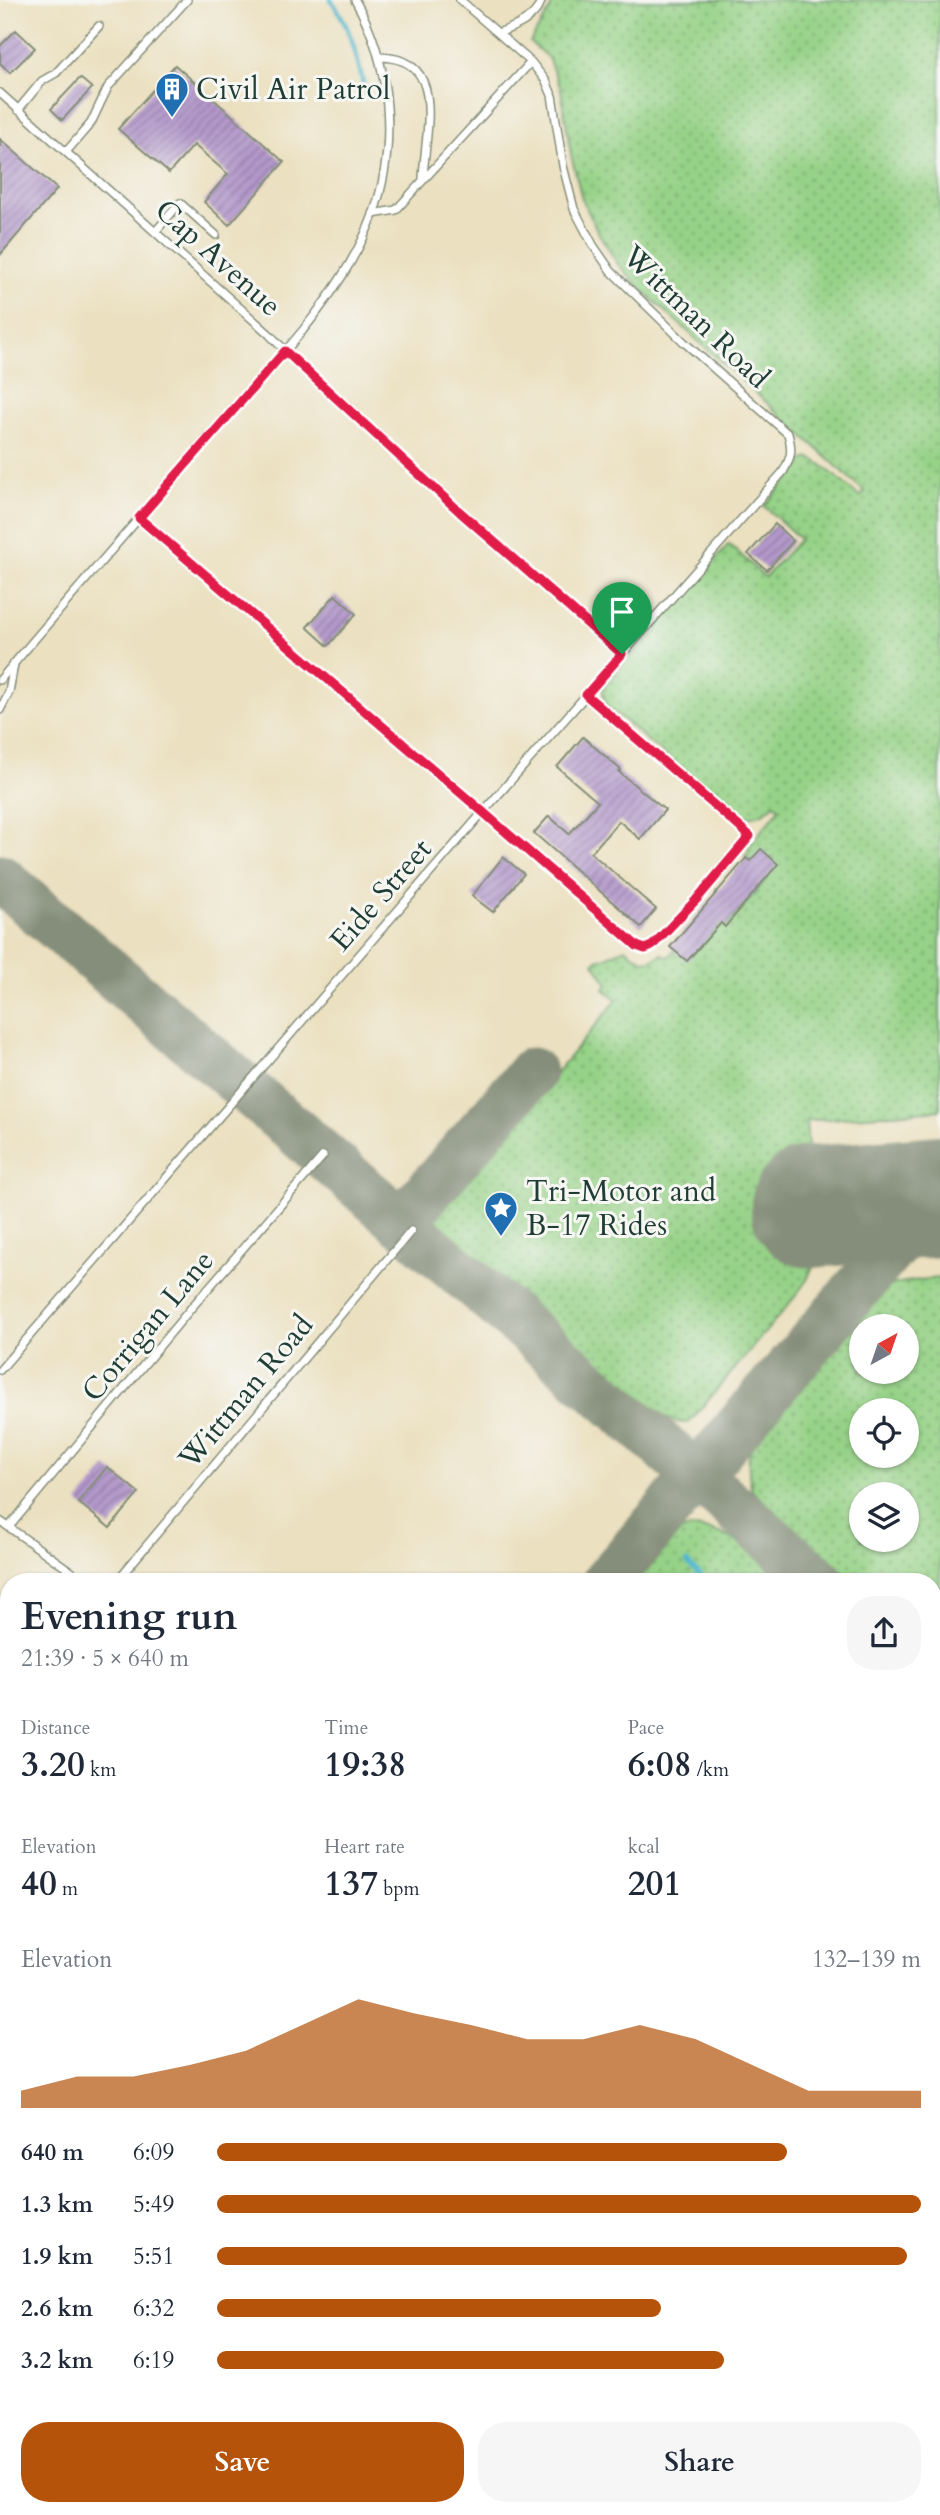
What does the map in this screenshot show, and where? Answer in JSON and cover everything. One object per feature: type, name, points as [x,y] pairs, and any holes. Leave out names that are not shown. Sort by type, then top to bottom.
[{"type":"lane","points":[[66,152],[91,123],[108,87],[187,0]]},
{"type":"lane","points":[[0,680],[285,351],[345,271],[373,214],[382,184],[387,137],[385,79],[380,57],[370,28],[355,0]]},
{"type":"lane","name":"Wittman Road","points":[[460,0],[531,62],[546,81],[552,95],[563,166],[574,209],[593,246],[611,271],[635,296],[788,434],[793,449]]},
{"type":"lane","points":[[498,33],[523,23],[538,9],[542,0]]},
{"type":"lane","points":[[18,110],[42,81],[56,73],[99,26]]},
{"type":"lane","points":[[380,57],[397,57],[408,62],[418,72],[426,88],[428,120],[423,181]]},
{"type":"lane","points":[[373,214],[396,210],[531,62]]},
{"type":"lane","name":"Cap Avenue","points":[[0,93],[269,334],[460,512],[622,654]]},
{"type":"lane","points":[[155,232],[180,203],[216,235]]},
{"type":"lane","name":"Eide Street","points":[[0,1370],[483,812],[783,472],[793,449]]},
{"type":"lane","points":[[139,518],[637,946],[648,948],[696,900],[750,836],[586,695]]},
{"type":"lane","points":[[0,710],[9,692],[14,664]]},
{"type":"lane","name":"Corrigan Lane","points":[[9,1527],[183,1318],[323,1156]]},
{"type":"lane","name":"Wittman Road","points":[[124,1573],[411,1231]]},
{"type":"lane","points":[[0,1521],[73,1573]]},
{"type":"green space","points":[[552,0],[940,0],[940,1110],[806,1121],[816,1259],[807,1280],[794,1298],[689,1423],[676,1422],[663,1416],[616,1383],[429,1224],[617,1000],[604,989],[608,984],[594,963],[626,948],[647,961],[662,954],[668,957],[674,951],[700,946],[721,923],[726,927],[768,877],[745,856],[749,846],[780,808],[774,804],[757,815],[736,816],[606,705],[602,689],[729,544],[765,577],[800,539],[764,506],[799,467],[801,461],[810,458],[821,464],[860,497],[865,492],[642,290],[617,263],[582,199],[571,155],[561,89],[548,58],[530,42],[551,8]]},
{"type":"green space","points":[[940,1278],[940,1573],[845,1573],[752,1491],[749,1455],[754,1433],[849,1321],[849,1384],[919,1384],[919,1314],[855,1314],[865,1302],[891,1285]]},
{"type":"green space","points":[[690,1528],[717,1532],[748,1550],[775,1573],[633,1573],[665,1537]]},
{"type":"building","points":[[16,30],[35,48],[10,73],[0,63],[0,46]]},
{"type":"building","points":[[175,65],[284,162],[229,225],[204,202],[228,174],[194,145],[169,173],[118,129]]},
{"type":"building","points":[[80,78],[92,88],[62,120],[51,109]]},
{"type":"building","points":[[0,139],[57,189],[0,255]]},
{"type":"building","points":[[775,524],[793,541],[767,570],[748,554]]},
{"type":"building","points":[[335,595],[356,614],[328,646],[307,627]]},
{"type":"building","points":[[583,737],[621,770],[619,772],[665,810],[640,839],[619,821],[591,853],[656,909],[641,927],[534,833],[549,816],[569,834],[598,802],[557,767]]},
{"type":"building","points":[[761,849],[778,864],[725,927],[721,923],[687,961],[670,947],[746,858],[750,861]]},
{"type":"building","points":[[503,857],[524,874],[493,912],[472,896]]},
{"type":"building","points":[[107,1467],[139,1493],[110,1528],[78,1502]]},
{"type":"waterway","points":[[331,0],[349,32],[365,92]]},
{"type":"waterway","points":[[687,1562],[697,1573]]},
{"type":"taxiway","points":[[0,878],[811,1573]]},
{"type":"taxiway","points":[[401,1223],[532,1072]]},
{"type":"taxiway","points":[[614,1573],[897,1242],[926,1210],[940,1202]]},
{"type":"runway","points":[[812,1207],[940,1196]]},
{"type":"place","name":"Civil Air Patrol","points":[[172,119]]},
{"type":"place","name":"Tri-Motor and B-17 Rides","points":[[501,1238]]},
{"type":"route","points":[[285,351],[460,512],[622,654],[586,695],[750,836],[696,900],[652,946],[645,949],[637,946],[139,518],[285,351]]}]
